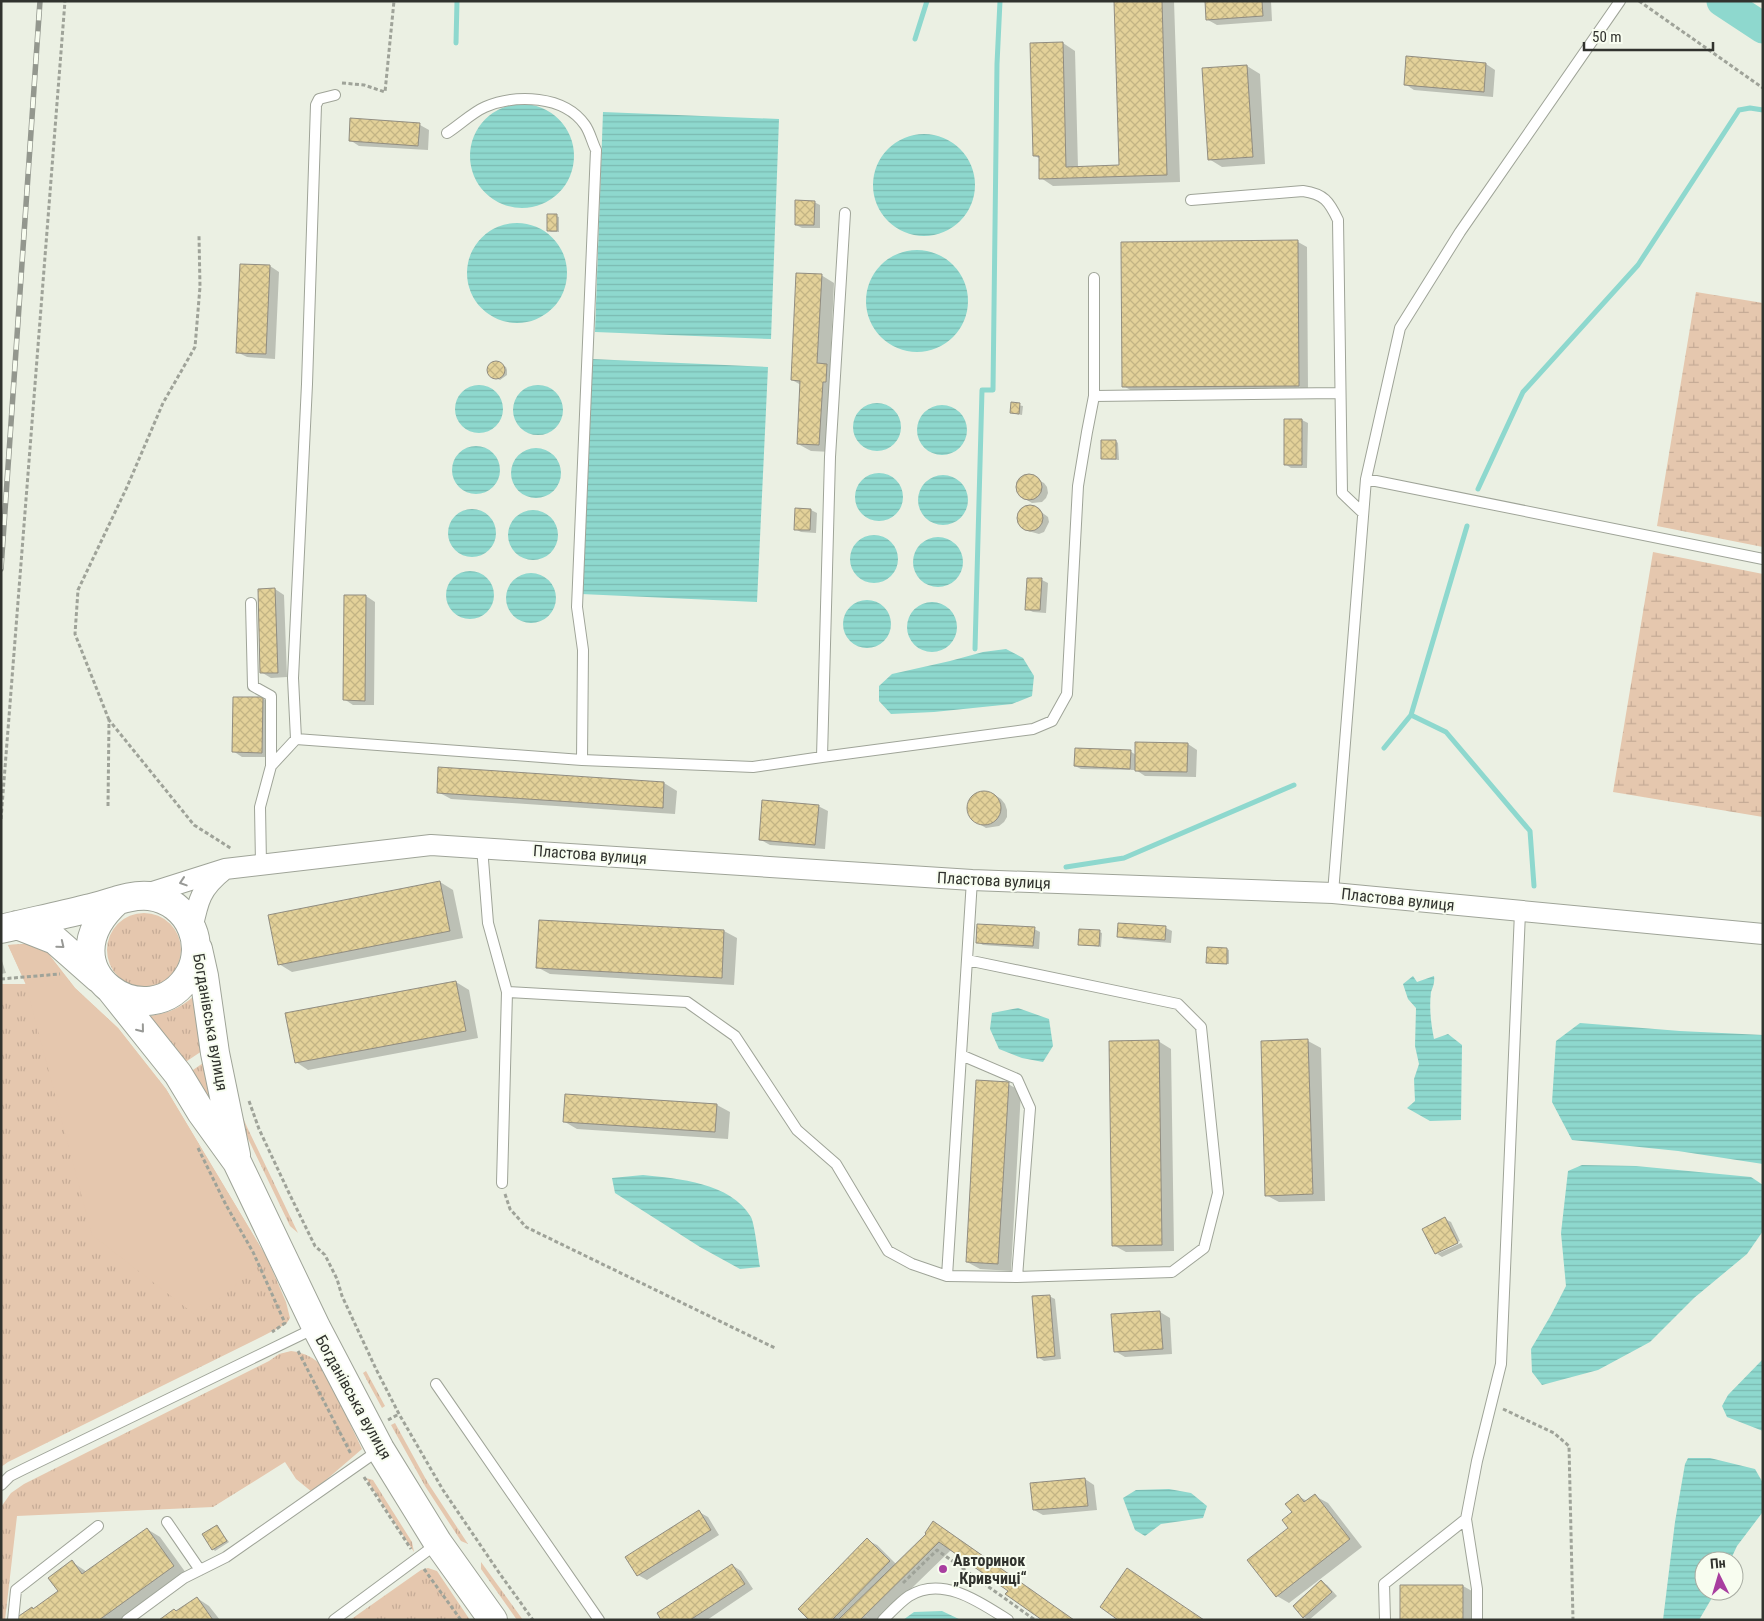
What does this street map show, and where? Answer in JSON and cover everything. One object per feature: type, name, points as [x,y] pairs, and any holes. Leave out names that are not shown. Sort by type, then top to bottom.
[{"type":"main road","name":"Пластова вулиця","points":[[9,927],[129,898]]},
{"type":"main road","points":[[129,898],[162,899],[172,904],[180,911],[194,935],[196,950],[191,971],[186,980],[170,994],[150,1001],[140,1001],[120,996],[107,987],[96,974],[92,962],[90,951],[91,939],[101,917],[129,898]]},
{"type":"main road","name":"Пластова вулиця","points":[[9,927],[55,940],[107,987]]},
{"type":"main road","name":"Богданівська вулиця","points":[[194,935],[203,967],[215,1054],[237,1162]]},
{"type":"main road","name":"Богданівська вулиця","points":[[107,987],[178,1074],[201,1112],[237,1162],[316,1327],[380,1449],[438,1542],[492,1620]]},
{"type":"street","name":"Пластова вулиця","points":[[129,898],[225,869],[431,845],[972,880],[1333,893],[1763,934]]},
{"type":"street","points":[[194,935],[200,898],[210,881],[225,869]]},
{"type":"lane","points":[[1333,893],[1366,479],[1400,328],[1460,232],[1620,1]]},
{"type":"lane","points":[[270,766],[296,739],[293,678],[307,384],[316,105],[319,99],[335,95]]},
{"type":"lane","points":[[447,133],[485,107],[520,99],[546,100],[567,108],[585,125],[596,150],[577,607],[583,650],[582,760]]},
{"type":"lane","points":[[1191,200],[1303,191],[1317,193],[1331,204],[1338,220],[1342,493],[1363,513]]},
{"type":"lane","points":[[822,757],[830,457],[844,213]]},
{"type":"lane","points":[[296,739],[582,760],[753,767],[1033,730],[1052,721],[1067,694],[1078,486],[1086,432],[1094,396],[1094,278]]},
{"type":"lane","points":[[1094,396],[1340,393]]},
{"type":"lane","points":[[1366,479],[1763,559]]},
{"type":"lane","points":[[251,603],[253,686],[271,696],[270,766],[260,807],[261,864]]},
{"type":"lane","points":[[482,847],[488,923],[507,992],[502,1183]]},
{"type":"lane","points":[[947,1276],[972,880]]},
{"type":"lane","points":[[1477,1620],[1477,1589],[1466,1519],[1500,1364],[1520,912]]},
{"type":"lane","points":[[507,992],[687,1002],[735,1036],[796,1130],[836,1164],[888,1251],[912,1264],[947,1276],[1017,1277],[1172,1272],[1204,1248],[1218,1192],[1201,1027],[1178,1004],[967,960]]},
{"type":"lane","points":[[961,1055],[1017,1079],[1030,1108],[1017,1277]]},
{"type":"lane","points":[[1,1485],[10,1476],[316,1327]]},
{"type":"lane","points":[[436,1384],[599,1620]]},
{"type":"lane","points":[[127,1620],[184,1578],[226,1557],[380,1449]]},
{"type":"lane","points":[[1385,1620],[1384,1584],[1466,1519]]},
{"type":"lane","points":[[167,1522],[200,1570]]},
{"type":"lane","points":[[13,1620],[16,1590],[98,1526]]},
{"type":"lane","points":[[334,1620],[438,1542]]},
{"type":"lane","points":[[883,1620],[908,1596],[941,1587],[982,1603],[1008,1620]]},
{"type":"path","points":[[1,818],[66,1]]},
{"type":"path","points":[[339,83],[364,85],[386,92],[394,1]]},
{"type":"path","points":[[1639,1],[1763,88]]},
{"type":"path","points":[[200,236],[200,287],[195,347],[163,403],[127,487],[78,590],[75,634],[109,720],[194,825],[239,854]]},
{"type":"path","points":[[108,806],[109,720]]},
{"type":"path","points":[[1,980],[67,972]]},
{"type":"path","points":[[248,1096],[258,1129],[315,1246],[325,1255],[337,1278],[346,1304],[376,1370],[399,1414],[443,1490],[533,1620]]},
{"type":"path","points":[[197,1145],[204,1163],[253,1252],[285,1323],[267,1336]]},
{"type":"path","points":[[502,1183],[510,1209],[526,1227],[775,1348]]},
{"type":"path","points":[[1491,1404],[1554,1432],[1569,1446],[1573,1620]]},
{"type":"path","points":[[1002,1597],[1035,1620]]},
{"type":"green space","points":[[1696,292],[1763,303],[1763,547],[1657,526]]},
{"type":"green space","points":[[1653,552],[1763,574],[1763,817],[1613,792]]},
{"type":"green space","points":[[137,913],[151,913],[165,919],[175,929],[181,943],[181,957],[175,971],[165,981],[151,987],[137,987],[123,981],[113,971],[107,957],[107,943],[113,929],[123,919]]},
{"type":"green space","points":[[40,943],[75,988],[118,1028],[166,1089],[267,1258],[286,1302],[290,1318],[286,1324],[263,1336],[1,1467],[1,984],[26,984],[8,945]]},
{"type":"green space","points":[[40,943],[75,988],[118,1028],[166,1089],[267,1258],[198,1317],[92,1235],[26,985],[8,945]]},
{"type":"green space","points":[[195,995],[205,1049],[184,1063],[142,1017],[170,1011]]},
{"type":"green space","points":[[206,1061],[216,1114],[204,1090],[190,1072]]},
{"type":"green space","points":[[241,1113],[298,1233],[290,1226],[241,1124]]},
{"type":"green space","points":[[291,1351],[308,1356],[323,1367],[362,1449],[312,1492],[296,1479],[285,1462],[213,1507],[17,1516],[5,1620],[1,1620],[1,1507],[11,1493],[24,1484],[269,1361],[279,1354]]},
{"type":"green space","points":[[366,1371],[385,1406],[382,1408],[363,1373]]},
{"type":"green space","points":[[395,1423],[428,1483],[468,1544],[461,1541],[425,1486],[391,1425]]},
{"type":"green space","points":[[366,1478],[373,1480],[412,1542],[414,1552]]},
{"type":"green space","points":[[481,1562],[523,1620],[517,1620],[481,1569]]},
{"type":"green space","points":[[428,1568],[437,1571],[470,1620],[350,1620],[421,1570]]},
{"type":"water","points":[[522,104],[542,108],[559,119],[570,136],[574,156],[570,176],[559,193],[542,204],[522,208],[502,204],[485,193],[474,176],[470,156],[474,136],[485,119],[502,108]]},
{"type":"water","points":[[603,112],[779,119],[771,339],[595,332]]},
{"type":"water","points":[[924,134],[943,138],[960,149],[971,166],[975,185],[971,204],[960,221],[943,232],[924,236],[905,232],[888,221],[877,204],[873,185],[877,166],[888,149],[905,138]]},
{"type":"water","points":[[517,223],[527,224],[545,231],[559,245],[566,263],[566,283],[559,301],[545,315],[527,322],[517,323],[507,322],[489,315],[475,301],[468,283],[467,273],[468,263],[475,245],[489,231],[507,224]]},
{"type":"water","points":[[917,250],[936,254],[953,265],[964,282],[968,301],[964,320],[953,337],[936,348],[917,352],[898,348],[881,337],[870,320],[866,301],[870,282],[881,265],[898,254]]},
{"type":"water","points":[[592,359],[768,367],[757,602],[581,594]]},
{"type":"water","points":[[474,385],[484,385],[496,392],[503,404],[503,414],[496,426],[484,433],[474,433],[466,429],[459,422],[455,414],[455,404],[459,396],[466,389]]},
{"type":"water","points":[[538,385],[548,387],[556,392],[561,400],[563,410],[561,420],[556,428],[548,433],[538,435],[528,433],[520,428],[515,420],[513,410],[515,400],[520,392],[528,387]]},
{"type":"water","points":[[872,403],[882,403],[894,410],[901,422],[901,432],[894,444],[882,451],[872,451],[864,447],[857,440],[853,432],[853,422],[857,414],[864,407]]},
{"type":"water","points":[[937,405],[947,405],[960,412],[967,425],[967,435],[960,448],[947,455],[937,455],[928,451],[921,444],[917,435],[917,425],[921,416],[928,409]]},
{"type":"water","points":[[471,446],[481,446],[493,453],[500,465],[500,475],[493,487],[481,494],[471,494],[463,490],[456,483],[452,475],[452,465],[456,457],[463,450]]},
{"type":"water","points":[[531,448],[541,448],[554,455],[561,468],[561,478],[554,491],[541,498],[531,498],[522,494],[515,487],[511,478],[511,468],[515,459],[522,452]]},
{"type":"water","points":[[874,473],[884,473],[893,477],[899,483],[903,497],[899,511],[893,517],[884,521],[874,521],[865,517],[859,511],[855,502],[855,492],[859,483],[865,477]]},
{"type":"water","points":[[938,475],[948,475],[961,482],[968,495],[968,505],[961,518],[948,525],[938,525],[929,521],[922,514],[918,505],[918,495],[922,486],[929,479]]},
{"type":"water","points":[[467,509],[477,509],[489,516],[496,528],[496,538],[489,550],[477,557],[467,557],[459,553],[452,546],[448,538],[448,528],[452,520],[459,513]]},
{"type":"water","points":[[528,510],[538,510],[551,517],[558,530],[558,540],[551,553],[538,560],[528,560],[519,556],[512,549],[508,540],[508,530],[512,521],[519,514]]},
{"type":"water","points":[[869,535],[879,535],[891,542],[898,554],[898,564],[891,576],[879,583],[869,583],[861,579],[854,572],[850,564],[850,554],[854,546],[861,539]]},
{"type":"water","points":[[933,537],[943,537],[956,544],[963,557],[963,567],[956,580],[943,587],[933,587],[924,583],[917,576],[913,567],[913,557],[917,548],[924,541]]},
{"type":"water","points":[[465,571],[475,571],[487,578],[494,590],[494,600],[487,612],[475,619],[465,619],[457,615],[450,608],[446,600],[446,590],[450,582],[457,575]]},
{"type":"water","points":[[526,573],[536,573],[549,580],[556,593],[556,603],[549,616],[536,623],[526,623],[517,619],[510,612],[506,603],[506,593],[510,584],[517,577]]},
{"type":"water","points":[[862,600],[872,600],[884,607],[891,619],[891,629],[884,641],[872,648],[862,648],[854,644],[847,637],[843,629],[843,619],[847,611],[854,604]]},
{"type":"water","points":[[927,602],[937,602],[950,609],[957,622],[957,632],[950,645],[937,652],[927,652],[918,648],[911,641],[907,632],[907,622],[911,613],[918,606]]},
{"type":"water","points":[[1006,649],[1023,658],[1034,676],[1032,696],[1012,704],[934,712],[891,714],[879,701],[879,686],[892,674],[983,652]]},
{"type":"water","points":[[1413,976],[1417,982],[1434,976],[1430,1004],[1434,1039],[1448,1034],[1462,1045],[1461,1120],[1430,1121],[1407,1108],[1415,1101],[1414,1079],[1419,1064],[1415,1046],[1416,1008],[1408,999],[1403,984]]},
{"type":"water","points":[[1018,1008],[1049,1019],[1053,1046],[1043,1062],[1022,1058],[999,1049],[990,1029],[992,1013]]},
{"type":"water","points":[[1580,1023],[1763,1035],[1763,1164],[1678,1151],[1572,1140],[1552,1102],[1556,1041]]},
{"type":"water","points":[[1582,1165],[1636,1166],[1751,1177],[1763,1185],[1763,1231],[1747,1254],[1694,1298],[1650,1342],[1598,1370],[1542,1385],[1532,1372],[1531,1349],[1566,1286],[1561,1233],[1568,1171]]},
{"type":"water","points":[[643,1175],[703,1184],[730,1196],[742,1205],[751,1217],[760,1267],[740,1269],[700,1247],[615,1193],[612,1178]]},
{"type":"water","points":[[1763,1359],[1763,1431],[1727,1417],[1722,1406],[1728,1395]]},
{"type":"water","points":[[1688,1458],[1710,1458],[1755,1469],[1763,1483],[1762,1513],[1735,1551],[1694,1551],[1694,1601],[1710,1601],[1699,1620],[1663,1620],[1675,1522],[1685,1464]]},
{"type":"water","points":[[1169,1489],[1191,1493],[1207,1506],[1203,1518],[1161,1524],[1145,1536],[1135,1530],[1123,1498],[1136,1490]]},
{"type":"water","points":[[942,1611],[961,1620],[903,1620],[914,1612]]},
{"type":"building","points":[[1114,1],[1162,1],[1167,175],[1039,179],[1039,156],[1033,156],[1030,43],[1063,42],[1066,167],[1119,165]]},
{"type":"building","points":[[1205,1],[1262,1],[1263,16],[1206,20]]},
{"type":"building","points":[[1406,56],[1486,63],[1484,92],[1404,85]]},
{"type":"building","points":[[1247,65],[1253,157],[1208,160],[1202,68]]},
{"type":"building","points":[[350,118],[420,123],[418,146],[349,141]]},
{"type":"building","points":[[795,200],[815,201],[814,225],[795,225]]},
{"type":"building","points":[[547,214],[557,214],[557,231],[547,231]]},
{"type":"building","points":[[1298,240],[1299,386],[1122,387],[1121,242]]},
{"type":"building","points":[[240,264],[270,265],[266,354],[236,353]]},
{"type":"building","points":[[796,273],[822,274],[817,363],[827,364],[826,382],[823,382],[819,445],[797,444],[800,381],[791,380]]},
{"type":"building","points":[[492,361],[500,361],[505,366],[503,377],[492,379],[487,374],[487,366]]},
{"type":"building","points":[[1011,402],[1020,403],[1019,414],[1010,413]]},
{"type":"building","points":[[1284,419],[1302,419],[1302,465],[1284,465]]},
{"type":"building","points":[[1101,440],[1116,440],[1116,459],[1101,459]]},
{"type":"building","points":[[1029,474],[1038,478],[1042,487],[1038,496],[1029,500],[1020,496],[1016,487],[1020,478]]},
{"type":"building","points":[[1030,505],[1039,509],[1043,518],[1039,527],[1030,531],[1021,527],[1017,518],[1021,509]]},
{"type":"building","points":[[795,508],[811,509],[810,530],[794,530]]},
{"type":"building","points":[[1027,578],[1042,578],[1040,610],[1025,610]]},
{"type":"building","points":[[275,588],[278,673],[260,673],[258,589]]},
{"type":"building","points":[[344,595],[366,595],[365,701],[343,700]]},
{"type":"building","points":[[233,697],[263,697],[262,753],[232,752]]},
{"type":"building","points":[[1135,742],[1188,743],[1187,772],[1135,771]]},
{"type":"building","points":[[1075,748],[1131,750],[1130,769],[1074,766]]},
{"type":"building","points":[[438,767],[664,782],[663,808],[437,793]]},
{"type":"building","points":[[984,791],[991,792],[996,796],[1000,801],[1000,815],[996,820],[991,824],[984,825],[977,824],[972,820],[968,815],[967,808],[968,801],[972,796],[977,792]]},
{"type":"building","points":[[762,800],[819,805],[815,845],[759,840]]},
{"type":"building","points":[[440,881],[450,931],[278,965],[268,915]]},
{"type":"building","points":[[539,920],[724,930],[722,978],[536,968]]},
{"type":"building","points":[[1118,923],[1166,926],[1165,940],[1117,937]]},
{"type":"building","points":[[977,924],[1035,927],[1033,946],[976,943]]},
{"type":"building","points":[[1079,929],[1100,930],[1099,946],[1078,945]]},
{"type":"building","points":[[1207,947],[1227,948],[1227,964],[1206,963]]},
{"type":"building","points":[[456,981],[466,1031],[295,1063],[285,1013]]},
{"type":"building","points":[[1308,1039],[1313,1194],[1265,1196],[1261,1041]]},
{"type":"building","points":[[1159,1040],[1162,1245],[1112,1246],[1109,1041]]},
{"type":"building","points":[[976,1080],[1009,1082],[998,1264],[966,1262]]},
{"type":"building","points":[[565,1094],[717,1104],[715,1132],[563,1122]]},
{"type":"building","points":[[1445,1217],[1458,1243],[1435,1254],[1422,1229]]},
{"type":"building","points":[[1050,1295],[1055,1356],[1037,1358],[1032,1296]]},
{"type":"building","points":[[1160,1311],[1163,1349],[1114,1352],[1111,1314]]},
{"type":"building","points":[[1085,1478],[1088,1506],[1033,1510],[1030,1483]]},
{"type":"building","points":[[1298,1494],[1304,1502],[1315,1494],[1350,1539],[1276,1597],[1247,1560],[1288,1528],[1282,1520],[1292,1512],[1285,1504]]},
{"type":"building","points":[[699,1510],[711,1530],[637,1576],[625,1557]]},
{"type":"building","points":[[933,1521],[1074,1620],[1042,1620],[1005,1594],[1008,1591],[939,1542],[860,1620],[838,1620],[926,1534]]},
{"type":"building","points":[[217,1525],[227,1541],[212,1550],[202,1534]]},
{"type":"building","points":[[147,1528],[174,1566],[99,1620],[17,1620],[16,1618],[32,1607],[33,1609],[58,1591],[48,1578],[72,1560],[82,1574]]},
{"type":"building","points":[[867,1538],[890,1561],[832,1620],[809,1620],[798,1609]]},
{"type":"building","points":[[732,1564],[745,1584],[690,1620],[661,1620],[657,1613]]},
{"type":"building","points":[[1127,1568],[1204,1620],[1118,1620],[1100,1607]]},
{"type":"building","points":[[1321,1580],[1332,1592],[1303,1618],[1293,1606]]},
{"type":"building","points":[[1400,1585],[1463,1585],[1463,1620],[1400,1620]]},
{"type":"building","points":[[197,1597],[213,1620],[159,1620],[174,1609],[176,1611]]},
{"type":"waterway","points":[[456,43],[457,1]]},
{"type":"waterway","points":[[915,39],[927,1]]},
{"type":"waterway","points":[[975,649],[982,390],[993,390],[997,64],[1000,1]]},
{"type":"waterway","points":[[1722,1],[1763,28]]},
{"type":"waterway","points":[[1478,489],[1523,392],[1638,265],[1739,110],[1750,108],[1763,110]]},
{"type":"waterway","points":[[1384,748],[1411,715],[1467,526]]},
{"type":"waterway","points":[[1411,715],[1446,732],[1530,831],[1534,886]]},
{"type":"waterway","points":[[1066,867],[1124,858],[1294,785]]},
{"type":"railway","points":[[1,569],[40,1]]},
{"type":"place","name":"Авторинок „Кривчиці“","points":[[943,1569]]}]
